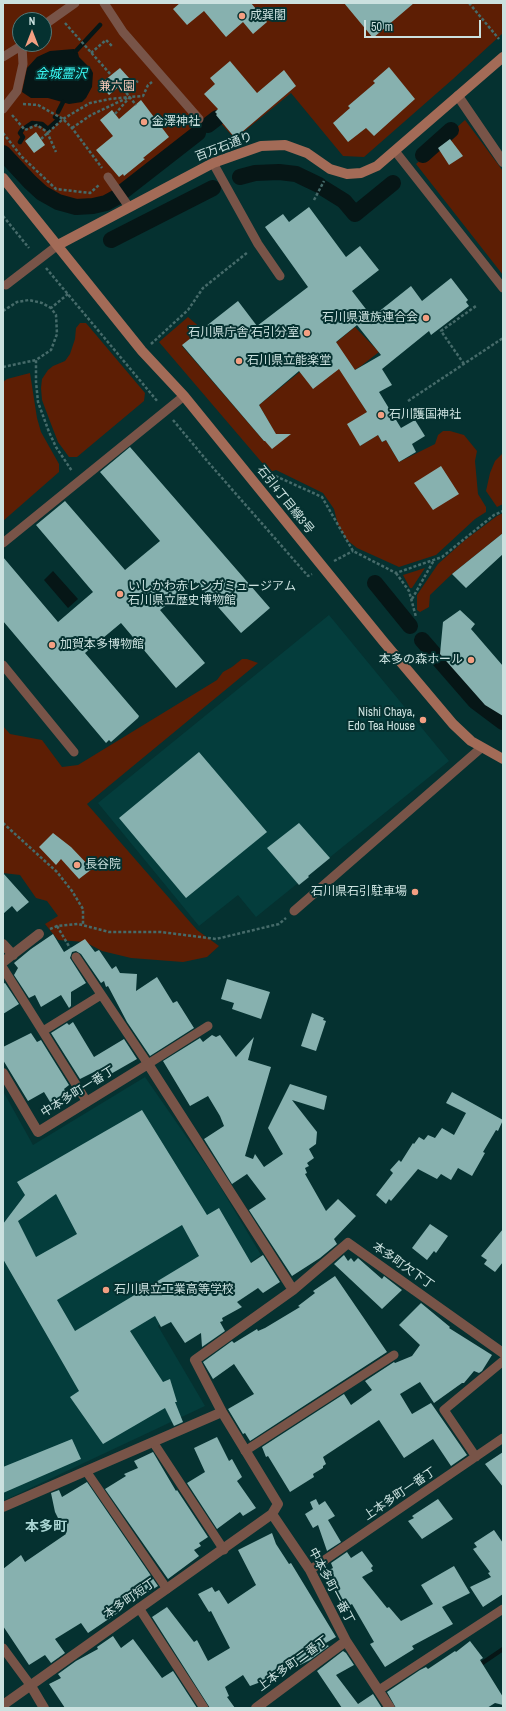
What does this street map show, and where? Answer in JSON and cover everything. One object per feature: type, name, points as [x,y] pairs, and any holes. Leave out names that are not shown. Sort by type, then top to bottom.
[{"type":"street","name":"百万石通り","points":[[58,245],[214,163],[261,146],[285,145],[307,153],[330,168],[347,174],[361,173],[377,166],[503,57]]},
{"type":"street","points":[[458,96],[503,162]]},
{"type":"street","points":[[3,178],[58,245]]},
{"type":"street","name":"石引4丁目線3号","points":[[58,245],[142,351],[184,396],[322,567],[453,724],[471,741],[503,759]]},
{"type":"street","points":[[3,962],[13,956],[39,934]]},
{"type":"street","points":[[3,944],[13,956]]},
{"type":"street","points":[[148,1064],[293,1290],[195,1360],[222,1412],[278,1504],[272,1514]]},
{"type":"street","name":"中本多町一番丁","points":[[3,1073],[38,1132],[148,1064]]},
{"type":"street","name":"本多町欠下丁","points":[[293,1290],[348,1243],[503,1353]]},
{"type":"street","points":[[3,1507],[222,1412]]},
{"type":"street","name":"中本多町一番丁","points":[[272,1514],[310,1570],[346,1641],[390,1708]]},
{"type":"street","name":"本多町短丁","points":[[3,1705],[139,1608],[224,1550],[272,1514]]},
{"type":"street","name":"上本多町二番丁","points":[[256,1708],[346,1641]]},
{"type":"street","points":[[31,1686],[44,1708]]},
{"type":"lane","points":[[52,19],[75,3]]},
{"type":"lane","points":[[104,3],[123,32],[199,119]]},
{"type":"lane","points":[[3,57],[12,52]]},
{"type":"lane","points":[[4,108],[17,92],[23,64],[23,52]]},
{"type":"lane","points":[[395,151],[503,288]]},
{"type":"lane","points":[[214,163],[258,244],[280,276]]},
{"type":"lane","points":[[108,177],[129,207]]},
{"type":"lane","points":[[6,284],[58,245]]},
{"type":"lane","points":[[3,543],[184,396]]},
{"type":"lane","points":[[3,665],[74,752]]},
{"type":"lane","points":[[294,911],[481,748]]},
{"type":"lane","points":[[76,957],[148,1064],[208,1026]]},
{"type":"lane","points":[[3,968],[87,1102]]},
{"type":"lane","points":[[43,1031],[102,995]]},
{"type":"lane","points":[[245,1451],[394,1355]]},
{"type":"lane","points":[[476,1457],[444,1410],[503,1361]]},
{"type":"lane","name":"上本多町一番丁","points":[[310,1570],[503,1438]]},
{"type":"lane","points":[[153,1442],[224,1550]]},
{"type":"lane","points":[[86,1471],[167,1589]]},
{"type":"lane","points":[[139,1608],[204,1708]]},
{"type":"lane","points":[[379,1690],[503,1609]]},
{"type":"lane","points":[[3,1648],[31,1686]]},
{"type":"path","points":[[469,3],[499,39]]},
{"type":"path","points":[[58,15],[111,75]]},
{"type":"path","points":[[91,52],[106,40],[113,47]]},
{"type":"path","points":[[41,139],[63,119],[90,103],[110,99],[143,96],[148,85],[160,75]]},
{"type":"path","points":[[125,92],[138,81]]},
{"type":"path","points":[[120,86],[136,105]]},
{"type":"path","points":[[115,114],[130,97]]},
{"type":"path","points":[[72,128],[91,115],[130,97]]},
{"type":"path","points":[[3,133],[22,157],[56,189],[90,193],[108,177],[72,128],[63,119],[38,105],[15,103],[4,108],[25,130],[37,125],[48,132],[56,152]]},
{"type":"path","points":[[314,200],[324,181]]},
{"type":"path","points":[[3,216],[29,248]]},
{"type":"path","points":[[142,351],[188,310],[203,288],[258,244]]},
{"type":"path","points":[[43,264],[208,462],[308,576],[312,574]]},
{"type":"path","points":[[51,308],[68,294]]},
{"type":"path","points":[[3,311],[17,302],[29,300],[42,303],[51,308],[56,315],[57,334],[51,350],[36,360],[3,367]]},
{"type":"path","points":[[464,364],[441,332],[476,306]]},
{"type":"path","points":[[408,401],[503,338]]},
{"type":"path","points":[[36,360],[38,402],[56,447],[79,482]]},
{"type":"path","points":[[271,474],[322,497],[354,552],[396,573],[409,592],[416,617]]},
{"type":"path","points":[[396,573],[442,557],[494,515],[503,511]]},
{"type":"path","points":[[322,567],[354,552]]},
{"type":"path","points":[[412,599],[434,559]]},
{"type":"path","points":[[3,823],[57,872],[72,891],[83,909],[83,925]]},
{"type":"path","points":[[39,934],[57,926],[78,924],[109,932],[161,932],[216,939],[279,924],[294,911]]},
{"type":"path","points":[[57,926],[76,957]]},
{"type":"shaded area","points":[[329,615],[449,761],[256,917],[238,895],[199,926],[98,803]]},
{"type":"shaded area","name":"石川県立工業高等学校","points":[[145,1077],[215,1178],[261,1255],[158,1326],[205,1406],[3,1501],[3,1091],[33,1145]]},
{"type":"green space","name":"兼六園","points":[[3,3],[503,3],[503,33],[364,157],[343,156],[291,93],[235,139],[216,118],[114,198],[97,205],[80,206],[65,204],[49,196],[27,178],[3,152]]},
{"type":"green space","points":[[465,120],[503,171],[503,275],[416,164]]},
{"type":"green space","points":[[188,317],[202,329],[182,346],[264,441],[275,433],[259,405],[355,327],[379,352],[345,376],[370,417],[360,446],[373,438],[376,432],[382,442],[386,440],[399,462],[435,444],[438,435],[443,431],[450,431],[464,435],[477,451],[475,461],[478,494],[486,507],[486,512],[475,519],[436,555],[399,567],[357,548],[347,540],[338,525],[334,509],[323,493],[276,470],[270,472],[159,342]]},
{"type":"green space","points":[[80,323],[86,323],[145,393],[144,401],[77,457],[69,457],[58,442],[42,400],[41,388],[42,379],[48,370],[65,361],[70,354],[75,339],[76,328]]},
{"type":"green space","points":[[30,373],[37,418],[41,432],[59,464],[59,472],[3,521],[3,382],[7,379]]},
{"type":"green space","points":[[503,453],[503,504],[497,507],[486,491],[490,473],[495,461]]},
{"type":"green space","points":[[503,513],[503,533],[452,574],[430,595],[429,607],[420,612],[417,610],[417,595],[438,564],[465,540]]},
{"type":"green space","points":[[425,568],[412,588],[410,588],[403,575]]},
{"type":"green space","points":[[242,659],[247,659],[258,663],[87,804],[197,930],[219,946],[207,957],[183,962],[131,958],[102,951],[85,942],[58,940],[45,924],[58,916],[47,901],[36,898],[20,875],[3,873],[3,726],[10,734],[42,740],[62,767],[78,765],[217,680],[223,672]]},
{"type":"water","name":"金城霊沢","points":[[74,49],[78,53],[79,57],[91,69],[93,73],[92,87],[82,102],[69,104],[48,98],[31,98],[22,92],[27,68],[37,57],[52,51]]},
{"type":"water","points":[[53,571],[78,599],[68,608],[44,580]]},
{"type":"building","points":[[180,3],[251,3],[267,22],[253,34],[243,22],[226,37],[204,11],[187,25],[173,9]]},
{"type":"building","points":[[344,3],[414,3],[373,38]]},
{"type":"building","points":[[230,61],[257,93],[284,70],[296,86],[235,138],[216,115],[217,114],[215,112],[218,109],[204,94],[215,84],[210,78]]},
{"type":"building","points":[[389,67],[415,99],[374,136],[366,128],[348,142],[333,123],[350,108],[348,106],[375,83],[373,81]]},
{"type":"building","points":[[120,68],[129,78],[109,95],[100,84]]},
{"type":"building","points":[[141,100],[169,137],[124,176],[123,174],[119,177],[96,150],[113,136],[100,120],[112,110],[119,119]]},
{"type":"building","points":[[36,132],[45,145],[34,153],[25,141]]},
{"type":"building","points":[[450,139],[463,156],[449,165],[438,148]]},
{"type":"building","points":[[309,207],[346,257],[360,246],[379,270],[352,291],[372,317],[411,286],[422,301],[451,278],[468,300],[466,302],[469,306],[431,335],[429,331],[382,369],[392,385],[379,392],[401,428],[415,420],[425,436],[412,444],[416,452],[399,462],[386,440],[382,442],[378,435],[360,446],[347,424],[367,412],[339,369],[313,389],[299,371],[259,405],[276,434],[291,434],[272,449],[182,345],[238,301],[257,326],[308,287],[265,227],[283,214],[289,222]],"holes":[[[357,325],[381,355],[355,370],[336,342]]]},
{"type":"building","name":"いしかわ赤レンガミュージアム 石川県立歴史博物館","points":[[130,447],[270,608],[241,633],[196,582],[160,610],[205,663],[176,688],[121,623],[85,653],[139,716],[111,742],[109,740],[106,743],[3,621],[3,557],[58,622],[93,592],[36,525],[65,501],[125,570],[160,541],[100,472]]},
{"type":"building","points":[[441,466],[459,494],[433,510],[414,483]]},
{"type":"building","points":[[503,533],[503,554],[466,588],[452,574]]},
{"type":"building","name":"本多の森ホール","points":[[460,610],[475,624],[471,629],[503,666],[503,716],[485,705],[440,654],[443,622]]},
{"type":"building","points":[[199,752],[267,832],[186,898],[119,818]]},
{"type":"building","points":[[299,823],[330,858],[299,885],[267,848]]},
{"type":"building","points":[[53,833],[71,847],[92,869],[79,879],[61,859],[56,865],[39,847]]},
{"type":"building","points":[[3,873],[29,902],[17,912],[12,906],[3,914]]},
{"type":"building","points":[[53,934],[64,952],[85,939],[95,952],[99,950],[112,969],[116,966],[120,973],[137,974],[136,991],[157,977],[173,1003],[177,1001],[194,1028],[150,1056],[127,1022],[108,986],[106,987],[104,981],[101,983],[81,954],[76,951],[72,952],[70,958],[86,983],[71,992],[71,1006],[69,1008],[61,995],[41,1007],[35,995],[29,998],[14,975],[18,968],[14,963]]},
{"type":"building","points":[[227,979],[270,992],[261,1019],[232,1009],[234,1003],[221,999]]},
{"type":"building","points":[[5,983],[19,1004],[3,1014],[3,984]]},
{"type":"building","points":[[312,1013],[324,1018],[323,1020],[326,1021],[316,1051],[301,1046]]},
{"type":"building","points":[[73,1022],[94,1057],[124,1039],[137,1059],[109,1075],[104,1067],[80,1079],[51,1033],[67,1023],[69,1025]]},
{"type":"building","points":[[31,1033],[37,1042],[41,1040],[69,1085],[64,1089],[67,1094],[52,1105],[44,1092],[28,1101],[3,1060],[3,1047]]},
{"type":"building","points":[[212,1035],[216,1037],[220,1035],[236,1057],[254,1037],[248,1060],[271,1067],[245,1156],[253,1159],[255,1154],[264,1167],[283,1154],[268,1128],[290,1084],[327,1096],[324,1110],[292,1100],[317,1132],[316,1144],[309,1149],[314,1158],[307,1163],[309,1166],[305,1168],[307,1173],[305,1174],[326,1211],[338,1199],[356,1216],[334,1239],[337,1244],[320,1258],[292,1276],[249,1210],[266,1199],[247,1174],[232,1184],[204,1139],[224,1126],[208,1096],[190,1106],[163,1061],[200,1038],[203,1042]]},
{"type":"building","points":[[452,1092],[503,1120],[498,1131],[496,1130],[483,1152],[485,1153],[472,1176],[458,1168],[451,1180],[441,1174],[437,1179],[418,1169],[391,1201],[389,1199],[386,1204],[376,1195],[393,1173],[390,1170],[399,1160],[401,1162],[413,1143],[414,1144],[419,1137],[424,1140],[428,1135],[435,1138],[442,1128],[454,1135],[466,1113],[446,1103]]},
{"type":"building","points":[[142,1110],[207,1215],[219,1208],[251,1263],[263,1255],[280,1282],[263,1293],[258,1288],[237,1302],[242,1307],[222,1318],[223,1321],[220,1322],[225,1331],[202,1347],[201,1333],[185,1343],[171,1322],[161,1327],[155,1316],[130,1331],[163,1382],[170,1379],[177,1402],[175,1402],[183,1422],[174,1426],[165,1408],[103,1444],[70,1397],[79,1391],[3,1259],[3,1224],[25,1195],[17,1182]],"holes":[[[56,1194],[77,1234],[36,1257],[18,1221]],[[182,1225],[199,1256],[75,1331],[57,1300]]]},
{"type":"building","points":[[430,1224],[448,1236],[436,1253],[434,1251],[427,1260],[412,1248]]},
{"type":"building","points":[[503,1229],[503,1262],[495,1272],[484,1264],[487,1260],[481,1256]]},
{"type":"building","points":[[344,1255],[348,1261],[351,1258],[354,1262],[358,1258],[382,1279],[384,1276],[402,1290],[382,1309],[334,1264]]},
{"type":"building","points":[[335,1276],[387,1352],[250,1441],[245,1433],[243,1434],[228,1409],[254,1394],[234,1364],[213,1379],[203,1362],[232,1341],[234,1343],[257,1329],[258,1331],[265,1328],[300,1307],[298,1306],[315,1293],[313,1291]]},
{"type":"building","points":[[421,1303],[450,1327],[449,1328],[492,1355],[482,1371],[479,1373],[474,1371],[464,1383],[434,1403],[420,1382],[400,1394],[412,1414],[431,1403],[467,1455],[451,1466],[433,1439],[404,1458],[379,1420],[323,1457],[326,1464],[323,1468],[313,1474],[314,1477],[290,1492],[268,1456],[266,1457],[262,1447],[344,1394],[351,1405],[372,1390],[365,1381],[394,1362],[395,1363],[412,1356],[420,1345],[399,1325]]},
{"type":"building","points":[[217,1437],[229,1461],[232,1459],[242,1477],[237,1481],[256,1508],[243,1516],[240,1512],[217,1529],[187,1483],[205,1472],[194,1448]]},
{"type":"building","points":[[72,1439],[81,1459],[3,1493],[3,1467]]},
{"type":"building","points":[[153,1452],[176,1491],[177,1490],[208,1537],[199,1543],[201,1546],[194,1550],[199,1556],[168,1579],[105,1489],[126,1476],[124,1474],[138,1468],[134,1461]]},
{"type":"building","points":[[503,1452],[503,1487],[485,1464]]},
{"type":"building","points":[[87,1482],[158,1586],[142,1596],[139,1591],[118,1604],[122,1610],[88,1633],[81,1623],[55,1639],[65,1653],[51,1663],[45,1655],[29,1665],[3,1626],[3,1569],[21,1555],[25,1562],[66,1534],[55,1512],[51,1493],[59,1490],[62,1497]]},
{"type":"building","points":[[316,1499],[319,1505],[325,1501],[335,1516],[328,1520],[341,1542],[327,1551],[318,1525],[313,1528],[305,1514],[313,1509],[310,1502]]},
{"type":"building","points":[[438,1499],[453,1519],[422,1539],[408,1521],[414,1518],[412,1516]]},
{"type":"building","points":[[494,1530],[503,1543],[503,1594],[483,1607],[470,1587],[491,1577],[488,1573],[490,1572],[473,1549],[477,1547],[474,1543]]},
{"type":"building","points":[[272,1533],[276,1544],[289,1564],[291,1563],[336,1637],[324,1644],[329,1646],[310,1660],[296,1667],[293,1663],[258,1683],[250,1686],[243,1675],[225,1687],[229,1696],[227,1697],[235,1708],[210,1708],[152,1617],[167,1607],[194,1642],[197,1640],[208,1661],[230,1648],[211,1611],[209,1612],[198,1594],[212,1587],[215,1592],[219,1590],[228,1604],[256,1585],[238,1550]]},
{"type":"building","points":[[362,1551],[373,1566],[371,1568],[373,1571],[362,1577],[387,1608],[389,1607],[401,1621],[433,1604],[421,1585],[454,1566],[470,1593],[442,1607],[453,1624],[412,1646],[414,1649],[385,1667],[370,1644],[374,1642],[352,1604],[347,1607],[338,1595],[325,1572],[333,1568],[331,1563],[347,1552],[351,1558]]},
{"type":"building","points":[[113,1636],[121,1648],[133,1639],[162,1678],[173,1671],[197,1708],[65,1708],[49,1684],[61,1678],[58,1674],[76,1661],[98,1649],[97,1647]]},
{"type":"building","points":[[470,1641],[483,1658],[480,1660],[503,1697],[503,1705],[495,1703],[487,1708],[396,1708],[387,1692],[420,1670],[426,1667],[428,1669],[455,1651],[456,1652]]},
{"type":"building","points":[[343,1651],[354,1665],[336,1675],[358,1704],[373,1694],[382,1708],[342,1708],[317,1671]]},
{"type":"waterway","points":[[76,51],[100,25]]},
{"type":"waterway","points":[[58,112],[63,102]]},
{"type":"waterway","points":[[26,127],[32,123],[42,124],[48,129],[59,119],[55,117]]},
{"type":"waterway","points":[[208,125],[217,118]]},
{"type":"waterway","points":[[20,142],[23,137],[20,133],[22,130]]},
{"type":"waterway","points":[[423,155],[451,130]]},
{"type":"waterway","points":[[121,193],[198,133]]},
{"type":"waterway","points":[[3,153],[42,193],[58,202],[76,207],[93,206],[106,203],[117,197]]},
{"type":"waterway","points":[[240,177],[255,173],[279,172],[296,174],[319,185]]},
{"type":"waterway","points":[[323,188],[344,201],[355,214],[393,183]]},
{"type":"waterway","points":[[111,240],[213,188]]},
{"type":"waterway","points":[[375,583],[410,626]]},
{"type":"waterway","points":[[422,640],[475,701],[503,722]]},
{"type":"waterway","points":[[478,1666],[503,1649]]},
{"type":"place","name":"成巽閣","points":[[242,16]]},
{"type":"place","name":"金澤神社","points":[[144,122]]},
{"type":"place","name":"石川県遺族連合会","points":[[426,318]]},
{"type":"place","name":"石川県庁舎 石引分室","points":[[307,333]]},
{"type":"place","name":"石川県立能楽堂","points":[[239,361]]},
{"type":"place","name":"石川護国神社","points":[[381,415]]},
{"type":"place","name":"いしかわ赤レンガミュージアム 石川県立歴史博物館","points":[[120,594]]},
{"type":"place","name":"加賀本多博物館","points":[[52,645]]},
{"type":"place","name":"本多の森ホール","points":[[471,660]]},
{"type":"place","name":"Nishi Chaya, Edo Tea House","points":[[423,720]]},
{"type":"place","name":"長谷院","points":[[77,865]]},
{"type":"place","name":"石川県石引駐車場","points":[[415,892]]},
{"type":"place","name":"石川県立工業高等学校","points":[[106,1290]]},
{"type":"district","name":"本多町","points":[[46,1527]]}]
